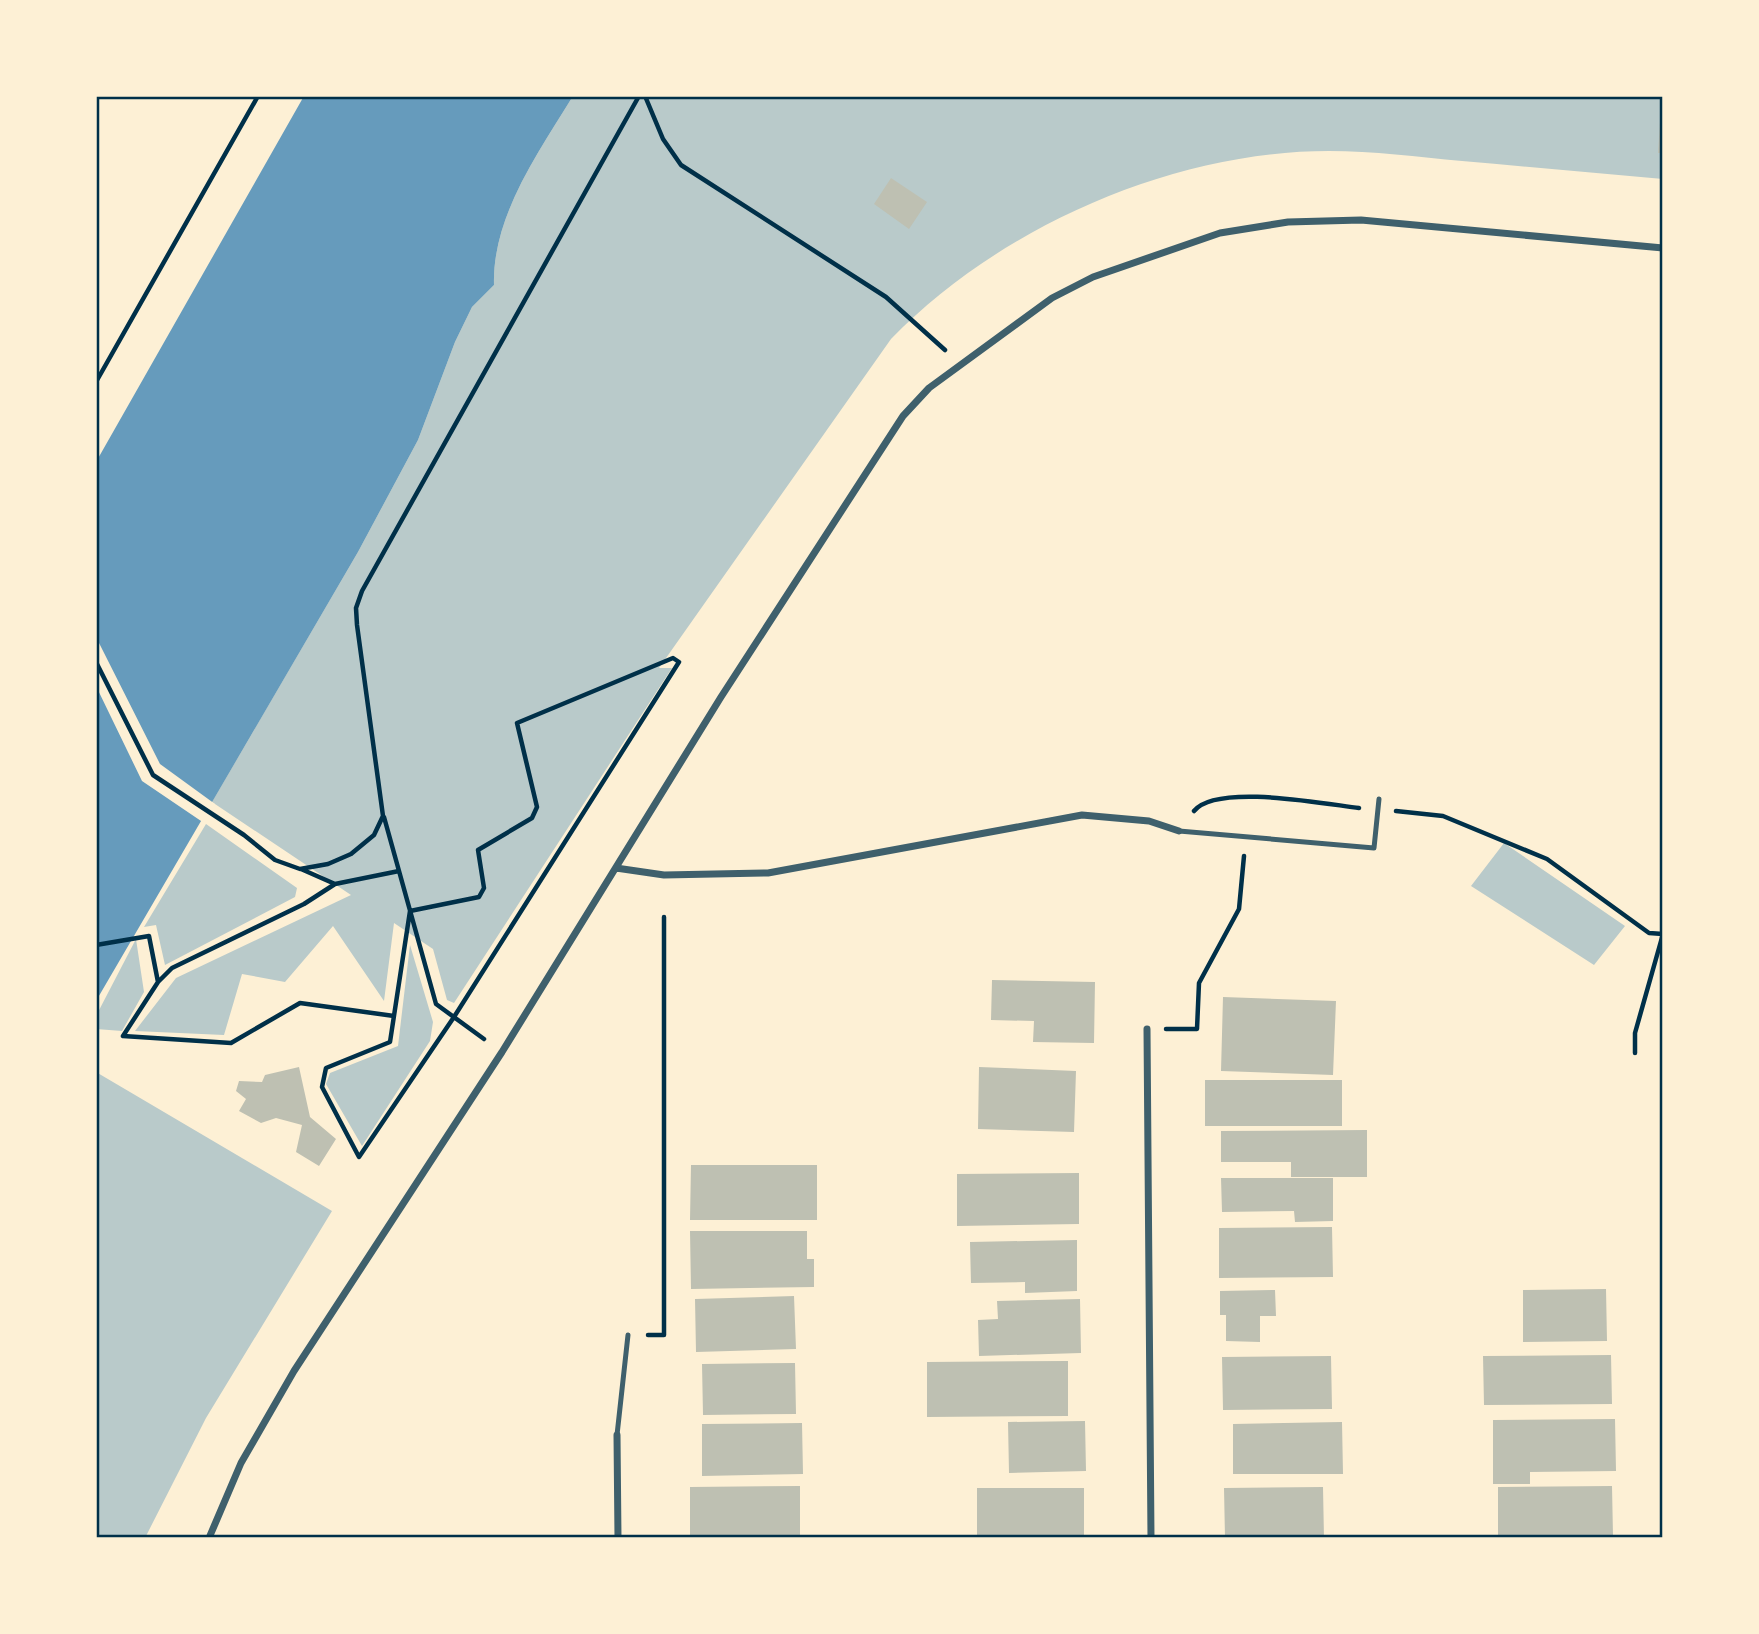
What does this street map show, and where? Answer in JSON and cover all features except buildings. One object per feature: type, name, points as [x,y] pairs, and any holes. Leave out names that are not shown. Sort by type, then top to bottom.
[{"type":"street","points":[[209,1538],[261,1424],[502,1052],[721,697],[903,416],[929,388],[1076,285],[1196,240],[1252,226],[1361,220],[1663,248]]},
{"type":"street","points":[[616,868],[664,875],[768,873],[1082,815],[1149,821],[1179,831]]},
{"type":"street","points":[[1147,1029],[1151,1538]]},
{"type":"street","points":[[617,1435],[618,1538]]},
{"type":"lane","points":[[1179,831],[1374,848],[1379,799]]},
{"type":"lane","points":[[617,1435],[628,1335]]},
{"type":"path","points":[[96,382],[258,96]]},
{"type":"path","points":[[502,1052],[436,1004],[383,816],[356,608],[362,591],[639,96]]},
{"type":"path","points":[[645,96],[663,139],[681,165],[886,297],[961,364]]},
{"type":"path","points":[[673,658],[680,662],[454,1017],[359,1157],[322,1087],[326,1068],[390,1042],[410,911],[479,897],[484,888],[478,850],[533,818],[537,807],[517,723],[673,658]]},
{"type":"path","points":[[96,662],[153,775],[244,835],[275,860],[335,884]]},
{"type":"path","points":[[1179,831],[1200,803],[1234,796],[1443,816],[1547,859],[1649,933],[1663,934],[1635,1033],[1635,1053]]},
{"type":"path","points":[[300,869],[328,864],[351,854],[374,835],[383,816]]},
{"type":"path","points":[[1147,1029],[1197,1029],[1199,983],[1239,909],[1246,836]]},
{"type":"path","points":[[394,1016],[300,1003],[230,1043],[123,1036],[158,982],[172,968],[304,904],[335,884],[399,872]]},
{"type":"path","points":[[628,1335],[664,1335],[664,917]]},
{"type":"path","points":[[96,945],[149,936],[158,982]]},
{"type":"shaded area","points":[[573,96],[1663,96],[1663,179],[1362,152],[1270,154],[1210,165],[1150,181],[1092,203],[1036,230],[983,262],[935,299],[891,339],[659,668],[672,668],[454,1003],[447,1000],[433,949],[394,923],[384,1001],[333,926],[285,982],[242,974],[224,1035],[135,1031],[176,978],[351,895],[212,802],[358,552],[418,440],[455,342],[472,307],[494,285],[495,260],[509,210],[532,163]]},
{"type":"shaded area","points":[[206,824],[297,888],[295,897],[165,965],[156,925],[144,927]]},
{"type":"shaded area","points":[[1504,843],[1625,926],[1594,965],[1471,886]]},
{"type":"shaded area","points":[[136,939],[144,992],[122,1031],[96,1029],[96,1016]]},
{"type":"shaded area","points":[[410,945],[433,1022],[430,1041],[362,1146],[326,1084],[330,1073],[398,1046]]},
{"type":"shaded area","points":[[96,1072],[332,1211],[206,1418],[145,1538],[96,1538]]},
{"type":"water","points":[[304,96],[573,96],[532,163],[509,210],[495,260],[494,285],[472,307],[455,342],[418,440],[358,552],[96,1001],[96,462]]},
{"type":"pier","points":[[96,637],[160,764],[215,804],[204,823],[142,781],[96,686]]}]
